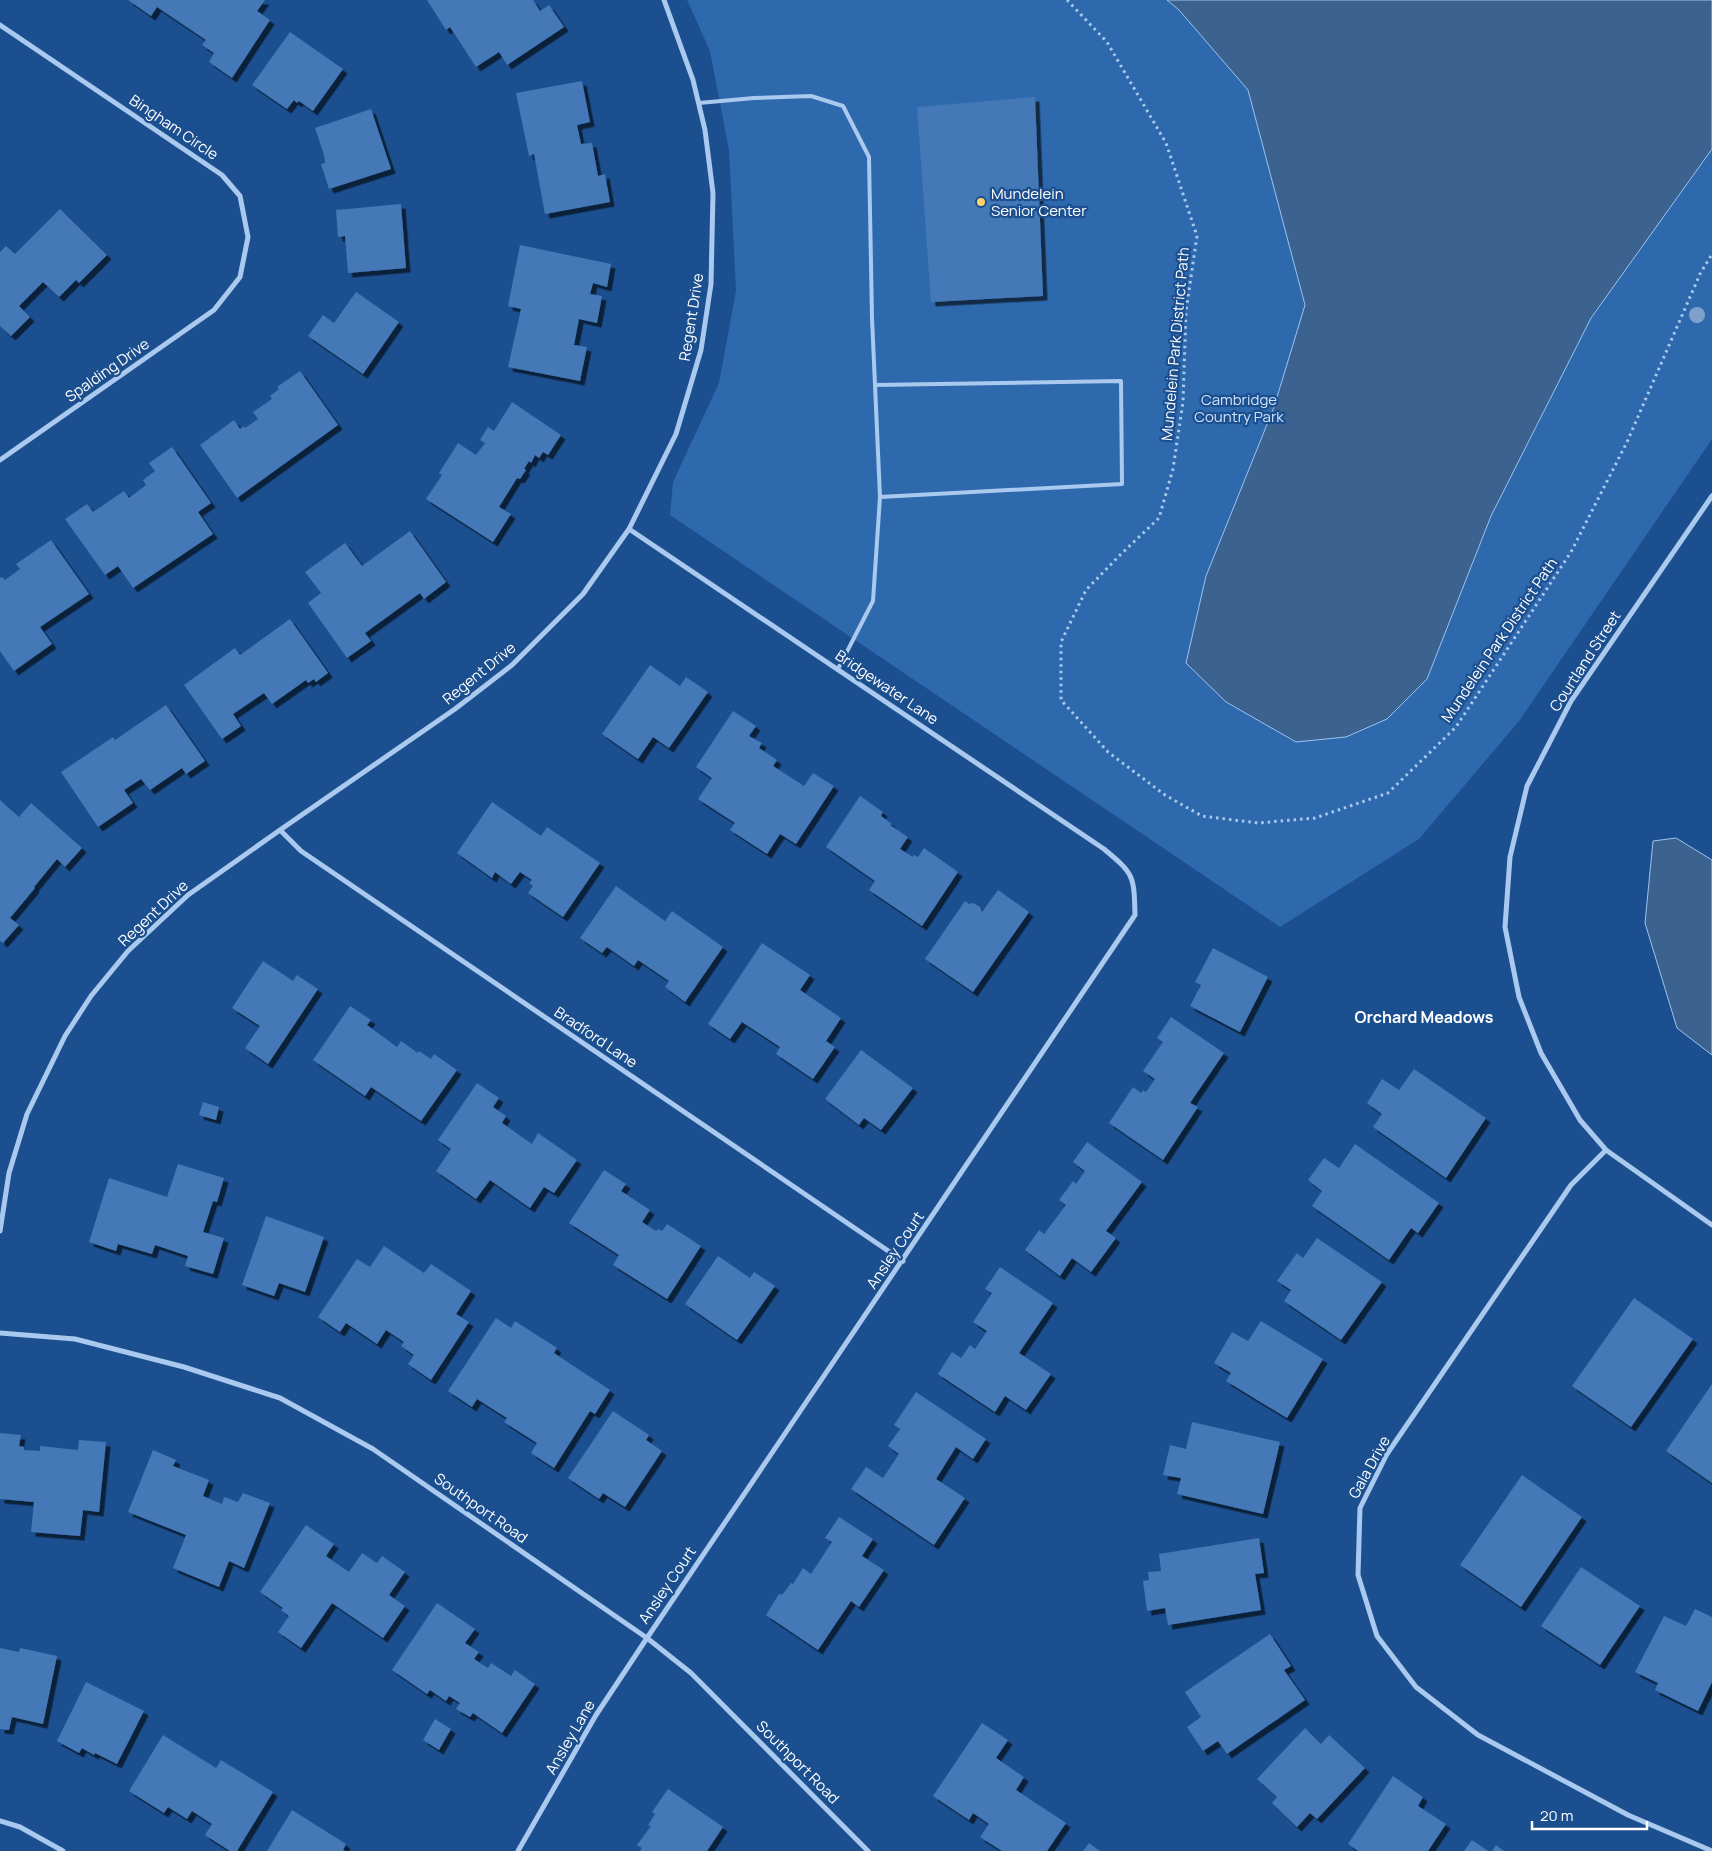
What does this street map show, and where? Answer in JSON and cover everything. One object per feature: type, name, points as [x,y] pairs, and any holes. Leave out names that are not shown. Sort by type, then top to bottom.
[{"type":"street","name":"Regent Drive","points":[[0,1231],[9,1173],[27,1114],[65,1036],[91,996],[128,951],[188,895],[455,709],[512,665],[583,594],[630,529],[676,434],[701,350],[711,284],[713,193],[705,130],[693,80],[664,0]]},
{"type":"street","name":"Bingham Circle","points":[[0,25],[222,175],[240,196],[248,237],[240,278],[225,296]]},
{"type":"street","name":"Spalding Drive","points":[[0,460],[214,310],[225,296]]},
{"type":"street","name":"Courtland Street","points":[[1712,496],[1571,701],[1527,786],[1510,857],[1505,928],[1519,997],[1541,1052],[1580,1120],[1606,1150],[1712,1225]]},
{"type":"street","name":"Bridgewater Lane","points":[[630,529],[1104,849],[1128,869]]},
{"type":"street","name":"Bradford Lane","points":[[280,830],[301,851],[903,1261]]},
{"type":"street","name":"Ansley Court","points":[[647,1638],[1135,915],[1134,886],[1128,869]]},
{"type":"street","name":"Gala Drive","points":[[1606,1150],[1571,1186],[1387,1454],[1360,1508],[1358,1575],[1377,1636],[1416,1687],[1478,1735],[1628,1815],[1712,1851]]},
{"type":"street","name":"Southport Road","points":[[0,1333],[75,1339],[184,1367],[280,1398],[373,1449],[647,1638],[691,1673],[868,1851]]},
{"type":"street","name":"Ansley Lane","points":[[518,1851],[596,1715],[647,1638]]},
{"type":"street","points":[[0,1821],[20,1827],[64,1851]]},
{"type":"lane","points":[[699,103],[811,96],[843,106],[869,157],[880,497],[873,601],[838,670]]},
{"type":"lane","points":[[875,386],[1121,381],[1122,484],[880,497]]},
{"type":"path","name":"Mundelein Park District Path","points":[[1067,0],[1107,42],[1166,143],[1197,236],[1186,311],[1184,402],[1173,469],[1159,518],[1086,590],[1061,642],[1061,700],[1108,752],[1165,795],[1202,816],[1258,823],[1315,818],[1370,800],[1388,793],[1456,727],[1571,552],[1627,442],[1700,274],[1712,254]]},
{"type":"green space","name":"Cambridge Country Park","points":[[687,0],[1712,0],[1712,439],[1519,721],[1419,839],[1280,927],[670,515],[673,482],[719,383],[736,291],[729,150],[710,51]]},
{"type":"shaded area","points":[[1167,0],[1712,0],[1712,149],[1591,318],[1491,516],[1427,679],[1387,719],[1346,737],[1296,742],[1226,702],[1186,663],[1206,576],[1274,407],[1305,305],[1248,90],[1179,10]]},
{"type":"shaded area","points":[[1676,838],[1712,860],[1712,1055],[1677,1028],[1645,923],[1653,841]]},
{"type":"building","points":[[128,0],[265,0],[257,11],[270,20],[232,78],[209,62],[214,53],[202,45],[206,40],[157,7],[151,16]]},
{"type":"building","points":[[427,0],[533,0],[540,11],[549,5],[564,27],[507,65],[499,52],[476,67],[450,27],[446,30]]},
{"type":"building","points":[[290,32],[343,69],[313,111],[299,101],[297,103],[294,100],[287,109],[252,85]]},
{"type":"building","points":[[582,81],[590,122],[577,125],[581,144],[592,143],[598,176],[605,174],[610,202],[545,214],[534,154],[529,156],[516,93]]},
{"type":"building","name":"Mundelein Senior Center","points":[[1035,97],[1043,296],[931,302],[917,107]]},
{"type":"building","points":[[371,109],[391,169],[329,189],[321,164],[325,163],[324,155],[315,128]]},
{"type":"building","points":[[401,204],[406,268],[348,273],[345,236],[338,237],[336,210]]},
{"type":"building","points":[[60,209],[107,255],[79,283],[76,280],[59,297],[43,282],[19,306],[30,317],[11,336],[0,326],[0,252],[6,246],[15,254]]},
{"type":"building","points":[[520,245],[611,264],[607,287],[593,283],[590,294],[602,296],[597,323],[579,319],[574,345],[587,347],[580,381],[508,367],[521,309],[508,306]]},
{"type":"building","points":[[356,292],[399,322],[363,374],[308,336],[323,315],[334,323]]},
{"type":"building","points":[[300,371],[338,425],[237,498],[200,445],[234,420],[240,429],[244,426],[245,428],[258,419],[253,412],[272,399],[270,396],[279,389],[277,387]]},
{"type":"building","points":[[512,402],[561,435],[548,455],[543,452],[539,458],[535,455],[531,463],[529,461],[524,469],[526,470],[520,479],[517,478],[499,507],[511,514],[493,542],[426,499],[442,475],[439,473],[458,443],[476,455],[485,443],[480,440],[488,427],[494,431]]},
{"type":"building","points":[[172,447],[211,503],[198,512],[213,534],[133,588],[118,566],[105,575],[65,519],[87,504],[93,512],[124,491],[129,498],[146,485],[143,480],[155,471],[149,463]]},
{"type":"building","points":[[410,531],[446,582],[424,599],[420,593],[365,633],[371,641],[347,658],[308,603],[321,593],[305,572],[345,543],[362,566]]},
{"type":"building","points":[[51,540],[89,594],[40,627],[52,644],[14,671],[0,651],[0,578],[2,577],[5,580],[20,569],[16,564]]},
{"type":"building","points":[[290,619],[328,673],[316,682],[314,679],[308,683],[306,680],[272,704],[264,693],[233,714],[241,726],[222,739],[184,685],[235,648],[240,655]]},
{"type":"building","points":[[650,665],[680,686],[686,677],[708,692],[669,748],[653,737],[638,759],[602,734]]},
{"type":"building","points":[[166,705],[205,761],[186,774],[182,768],[150,790],[141,779],[124,790],[133,803],[98,827],[61,772],[113,737],[115,740]]},
{"type":"building","points":[[733,711],[756,726],[749,736],[762,743],[759,748],[777,760],[773,766],[804,786],[813,773],[834,786],[796,844],[780,834],[767,854],[730,830],[735,823],[698,799],[712,778],[696,767]]},
{"type":"building","points":[[860,796],[883,812],[881,816],[892,824],[890,825],[908,837],[900,849],[913,857],[914,855],[918,857],[924,848],[958,872],[922,926],[869,890],[875,881],[826,847]]},
{"type":"building","points":[[0,800],[19,817],[31,803],[82,848],[65,867],[57,859],[10,918],[19,925],[3,943],[0,941]]},
{"type":"building","points":[[492,802],[541,836],[547,827],[600,863],[563,917],[528,893],[533,886],[529,883],[532,880],[520,872],[511,884],[495,872],[492,878],[457,853]]},
{"type":"building","points":[[616,886],[665,921],[672,911],[723,947],[685,1002],[665,987],[669,981],[638,960],[634,966],[607,947],[602,953],[580,938]]},
{"type":"building","points":[[998,890],[1029,912],[973,992],[925,959],[965,901],[980,907],[982,912]]},
{"type":"building","points":[[762,943],[810,975],[800,990],[841,1018],[826,1041],[835,1047],[813,1079],[776,1054],[780,1047],[742,1022],[730,1039],[708,1024]]},
{"type":"building","points":[[1213,948],[1268,977],[1240,1032],[1190,1006],[1201,985],[1195,982]]},
{"type":"building","points":[[263,961],[293,981],[297,975],[318,989],[268,1064],[245,1048],[260,1026],[232,1008]]},
{"type":"building","points":[[350,1006],[371,1020],[367,1025],[397,1047],[401,1041],[418,1053],[419,1051],[431,1059],[434,1054],[457,1070],[421,1121],[371,1087],[365,1096],[313,1060]]},
{"type":"building","points":[[1171,1017],[1224,1053],[1190,1103],[1198,1107],[1163,1160],[1109,1123],[1133,1087],[1141,1093],[1143,1090],[1146,1092],[1155,1079],[1143,1071],[1163,1042],[1157,1038]]},
{"type":"building","points":[[861,1050],[913,1088],[881,1130],[864,1118],[859,1125],[825,1099]]},
{"type":"building","points":[[1414,1069],[1486,1118],[1446,1178],[1373,1127],[1382,1114],[1367,1103],[1382,1079],[1399,1090]]},
{"type":"building","points":[[477,1083],[499,1098],[493,1107],[506,1116],[502,1123],[532,1144],[538,1133],[577,1160],[554,1193],[544,1187],[530,1208],[490,1180],[476,1199],[436,1171],[451,1149],[438,1140]]},
{"type":"building","points":[[203,1102],[219,1107],[216,1120],[199,1115]]},
{"type":"building","points":[[1087,1142],[1142,1182],[1106,1231],[1116,1238],[1091,1272],[1072,1258],[1060,1276],[1025,1250],[1039,1230],[1044,1234],[1066,1205],[1059,1200],[1073,1181],[1076,1184],[1085,1171],[1073,1162]]},
{"type":"building","points":[[1355,1144],[1439,1203],[1418,1233],[1411,1228],[1389,1260],[1312,1206],[1322,1191],[1308,1180],[1324,1158],[1339,1168]]},
{"type":"building","points":[[178,1164],[224,1178],[217,1202],[213,1201],[203,1232],[224,1238],[213,1274],[185,1266],[188,1256],[155,1245],[152,1254],[118,1244],[116,1251],[89,1242],[109,1178],[167,1197]]},
{"type":"building","points":[[604,1170],[626,1184],[621,1191],[650,1210],[642,1222],[656,1231],[658,1229],[662,1231],[667,1224],[701,1246],[667,1299],[613,1265],[619,1255],[569,1223]]},
{"type":"building","points":[[266,1216],[324,1237],[305,1292],[279,1283],[274,1296],[242,1285]]},
{"type":"building","points":[[1317,1238],[1382,1282],[1341,1340],[1284,1301],[1291,1290],[1277,1281],[1297,1253],[1303,1258]]},
{"type":"building","points":[[384,1246],[424,1273],[431,1264],[471,1291],[456,1314],[469,1322],[431,1380],[408,1364],[414,1355],[401,1346],[404,1342],[386,1330],[377,1344],[346,1323],[340,1332],[318,1317],[357,1259],[370,1267]]},
{"type":"building","points":[[718,1256],[750,1278],[754,1272],[775,1286],[737,1340],[685,1304]]},
{"type":"building","points":[[1000,1267],[1053,1303],[1019,1353],[1051,1374],[1026,1410],[1005,1396],[995,1412],[938,1374],[952,1352],[961,1358],[970,1345],[975,1349],[987,1331],[973,1322],[992,1293],[985,1289]]},
{"type":"building","points":[[1634,1298],[1693,1339],[1631,1427],[1572,1386]]},
{"type":"building","points":[[496,1318],[511,1328],[515,1321],[557,1348],[554,1353],[610,1390],[595,1414],[590,1411],[554,1468],[531,1453],[537,1443],[504,1422],[507,1418],[477,1399],[472,1407],[448,1391]]},
{"type":"building","points":[[1261,1321],[1323,1359],[1287,1418],[1226,1381],[1231,1373],[1214,1363],[1232,1332],[1248,1341]]},
{"type":"building","points":[[1712,1384],[1712,1483],[1666,1451]]},
{"type":"building","points":[[916,1392],[986,1439],[973,1459],[956,1447],[936,1479],[965,1498],[934,1545],[851,1489],[866,1467],[883,1478],[899,1454],[888,1446],[900,1429],[894,1425]]},
{"type":"building","points":[[613,1411],[649,1435],[646,1440],[662,1451],[625,1507],[603,1493],[599,1499],[568,1478]]},
{"type":"building","points":[[1192,1422],[1280,1442],[1263,1514],[1177,1494],[1181,1478],[1163,1475],[1170,1445],[1186,1449]]},
{"type":"building","points":[[0,1433],[21,1435],[19,1446],[24,1447],[24,1450],[40,1451],[40,1446],[78,1450],[79,1440],[106,1442],[99,1512],[83,1510],[80,1536],[31,1532],[34,1502],[0,1499]]},
{"type":"building","points":[[153,1450],[176,1460],[173,1466],[209,1480],[203,1496],[222,1504],[224,1497],[238,1502],[243,1493],[270,1503],[244,1568],[229,1561],[219,1587],[173,1568],[186,1535],[128,1512]]},
{"type":"building","points":[[1522,1475],[1582,1517],[1521,1607],[1460,1565]]},
{"type":"building","points":[[839,1517],[873,1539],[862,1556],[884,1570],[859,1607],[851,1601],[818,1650],[766,1615],[779,1594],[782,1595],[791,1583],[793,1584],[803,1568],[811,1574],[832,1542],[825,1538]]},
{"type":"building","points":[[306,1525],[334,1544],[326,1556],[349,1572],[362,1553],[377,1563],[382,1556],[405,1572],[389,1595],[405,1606],[383,1638],[332,1603],[301,1648],[278,1632],[289,1616],[281,1610],[283,1608],[260,1592]]},
{"type":"building","points":[[1259,1538],[1264,1573],[1255,1574],[1261,1610],[1168,1625],[1165,1608],[1147,1611],[1143,1581],[1149,1580],[1148,1572],[1161,1571],[1159,1554]]},
{"type":"building","points":[[1581,1567],[1640,1606],[1600,1665],[1541,1626]]},
{"type":"building","points":[[437,1603],[475,1629],[465,1643],[479,1652],[474,1659],[488,1668],[491,1663],[511,1676],[515,1670],[535,1684],[502,1733],[473,1713],[470,1717],[456,1709],[460,1703],[449,1696],[446,1701],[430,1690],[427,1694],[392,1670]]},
{"type":"building","points":[[1695,1609],[1712,1617],[1712,1682],[1698,1711],[1655,1690],[1658,1683],[1635,1672],[1664,1616],[1686,1626]]},
{"type":"building","points":[[1270,1634],[1291,1666],[1284,1670],[1305,1700],[1227,1754],[1218,1741],[1203,1751],[1187,1727],[1201,1717],[1185,1692]]},
{"type":"building","points":[[0,1648],[19,1652],[20,1648],[57,1656],[43,1724],[12,1717],[9,1730],[0,1729]]},
{"type":"building","points":[[86,1682],[144,1711],[117,1764],[82,1748],[79,1753],[57,1741]]},
{"type":"building","points":[[435,1719],[451,1729],[439,1750],[423,1740]]},
{"type":"building","points":[[982,1723],[1008,1740],[996,1758],[1024,1777],[1016,1790],[1066,1823],[1047,1851],[1002,1851],[980,1837],[989,1824],[973,1813],[969,1820],[933,1796]]},
{"type":"building","points":[[1305,1728],[1321,1744],[1329,1735],[1365,1768],[1317,1819],[1310,1813],[1297,1827],[1272,1803],[1277,1797],[1257,1779]]},
{"type":"building","points":[[163,1735],[216,1768],[221,1760],[273,1792],[237,1851],[230,1851],[205,1835],[212,1824],[192,1811],[187,1819],[168,1807],[164,1813],[129,1791]]},
{"type":"building","points":[[1393,1776],[1423,1797],[1418,1806],[1446,1824],[1428,1851],[1358,1851],[1348,1844]]},
{"type":"building","points":[[668,1789],[723,1827],[707,1851],[640,1851],[642,1848],[637,1845],[651,1826],[648,1825],[655,1814],[652,1812]]},
{"type":"building","points":[[292,1810],[346,1844],[343,1850],[345,1851],[267,1851]]},
{"type":"building","points":[[1472,1840],[1488,1851],[1464,1851]]},
{"type":"building","points":[[1089,1843],[1100,1851],[1083,1851]]},
{"type":"building","points":[[1496,1845],[1504,1851],[1492,1851]]},
{"type":"place","name":"Mundelein Senior Center","points":[[981,202]]},
{"type":"district","name":"Orchard Meadows","points":[[1424,1017]]}]
